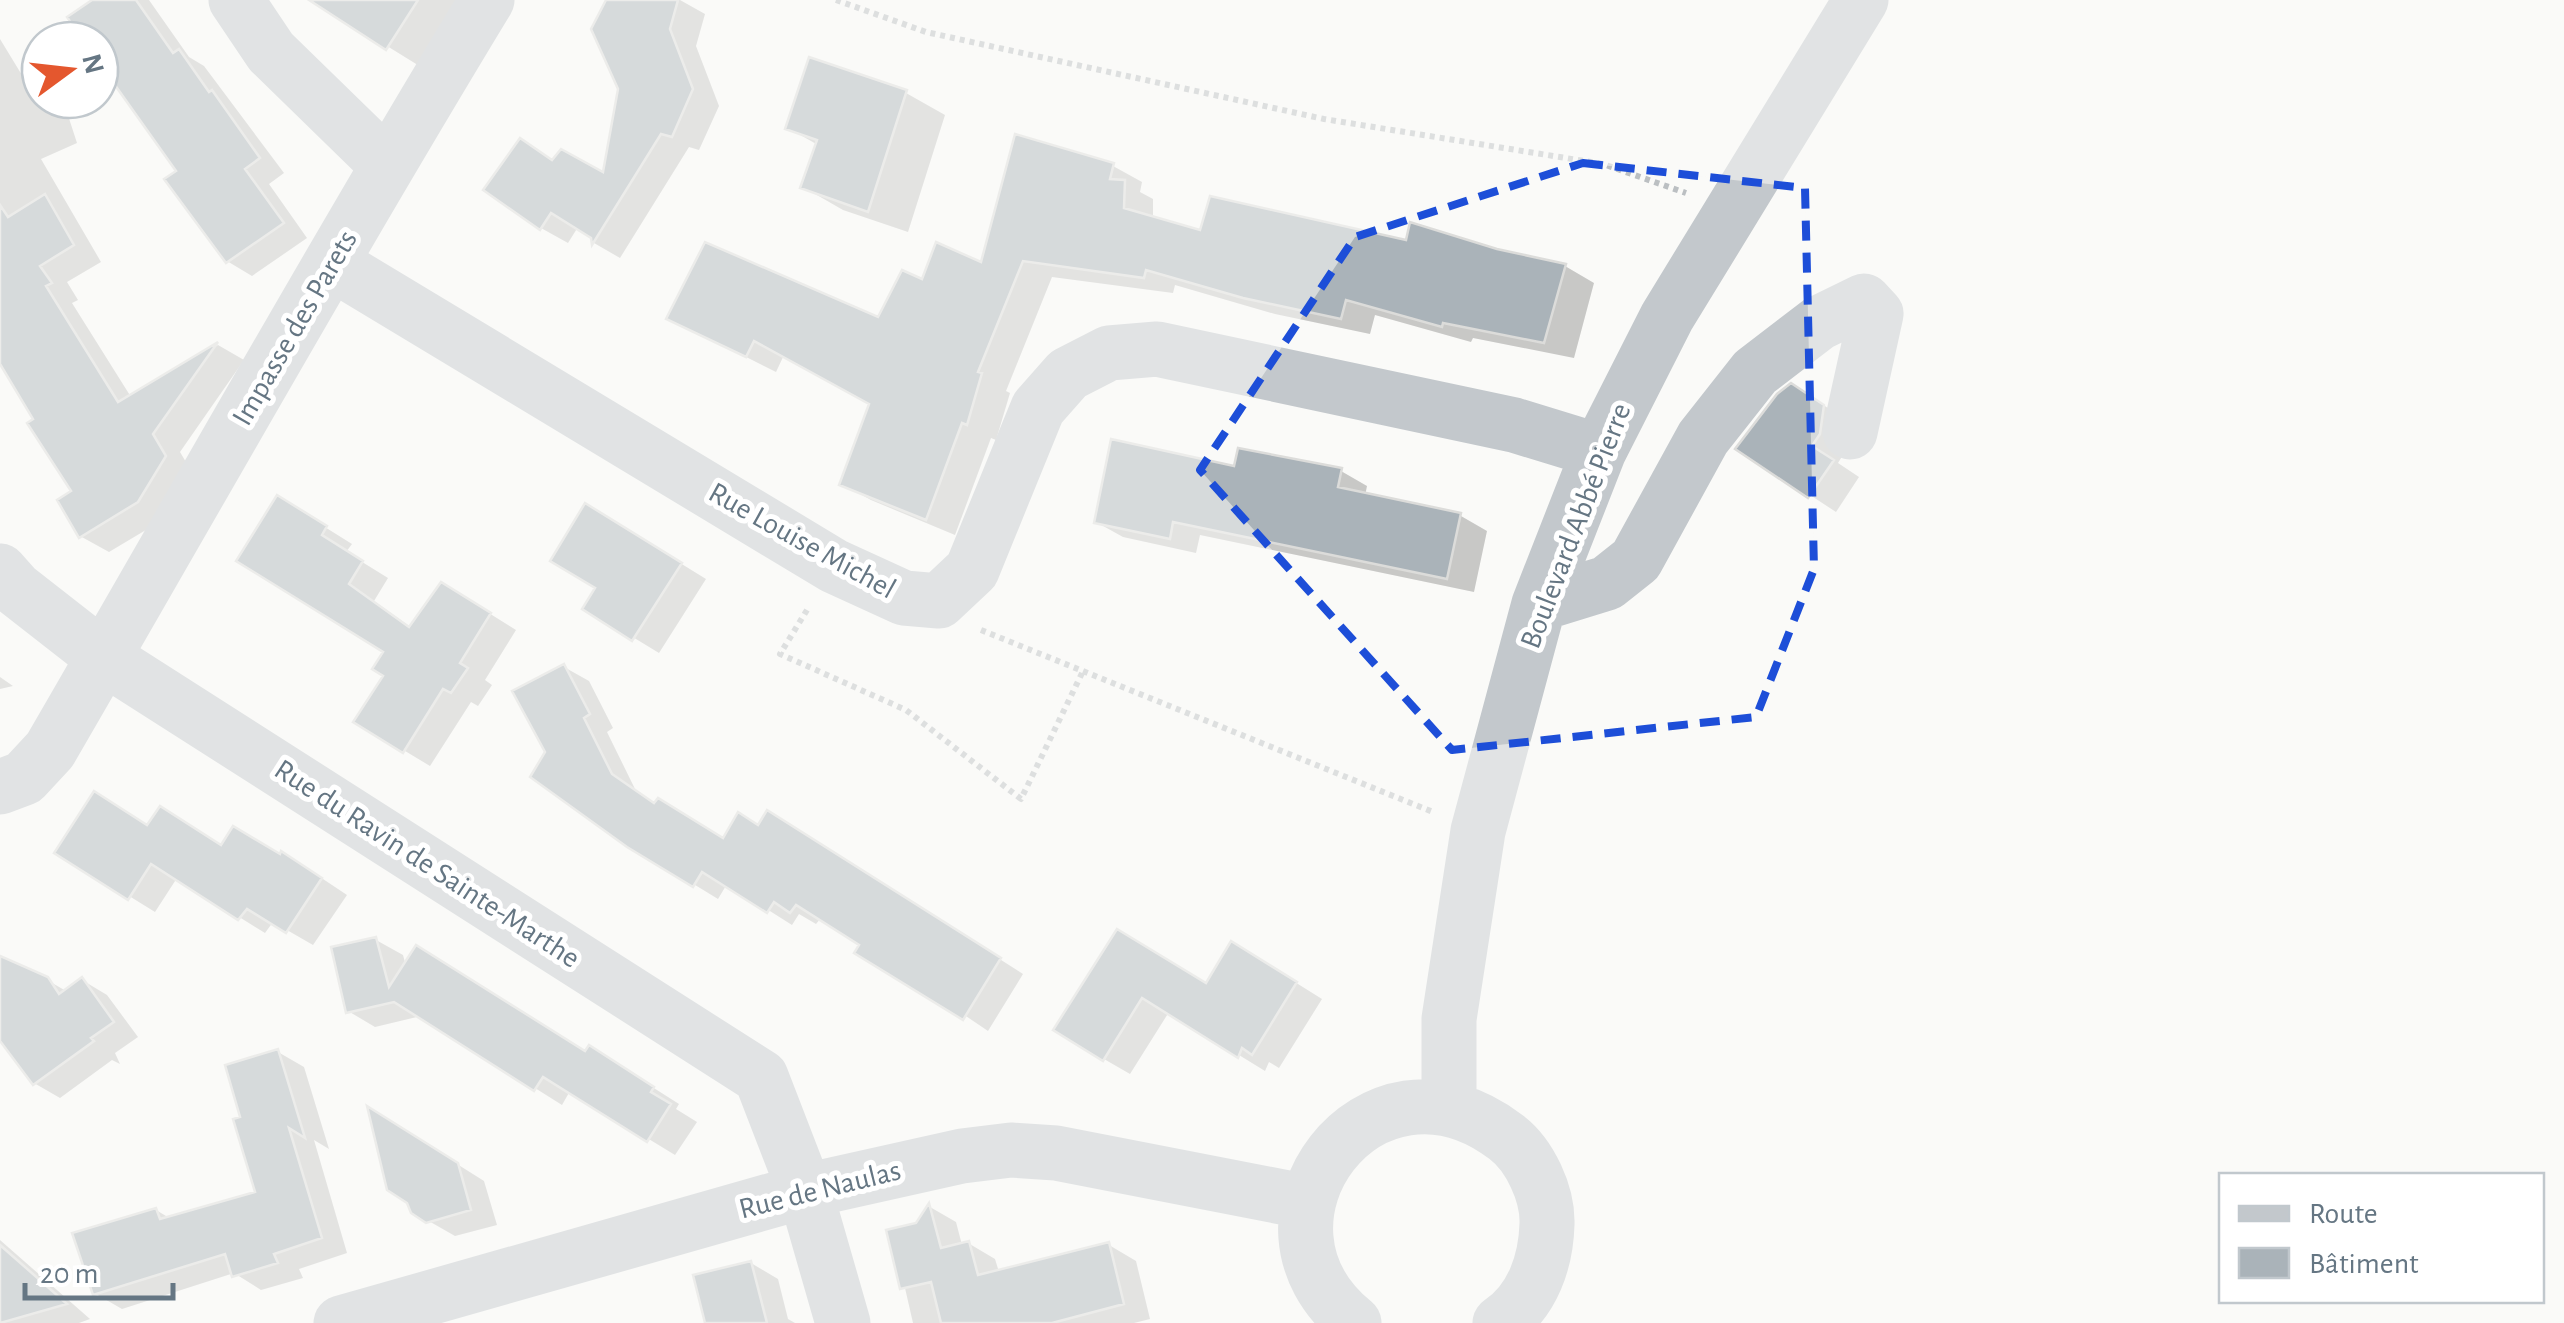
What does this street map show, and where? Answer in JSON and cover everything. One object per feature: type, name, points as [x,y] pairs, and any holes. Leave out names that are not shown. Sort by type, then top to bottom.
[{"type":"street","points":[[236,0],[272,52],[387,165]]},
{"type":"street","name":"Impasse des Parets","points":[[0,786],[24,778],[50,750],[387,165],[487,0]]},
{"type":"street","name":"Boulevard Abbé Pierre","points":[[1449,1108],[1449,1019],[1478,831],[1540,604],[1599,451],[1668,317],[1862,0]]},
{"type":"street","name":"Rue Louise Michel","points":[[333,264],[834,566],[904,598],[939,601],[972,570],[1038,408],[1068,374],[1109,354],[1157,349],[1514,425],[1599,451]]},
{"type":"street","points":[[1540,604],[1607,583],[1636,560],[1703,438],[1754,372],[1819,324],[1864,301],[1876,314],[1850,432]]},
{"type":"street","name":"Rue du Ravin de Sainte-Marthe","points":[[0,570],[16,589],[103,657],[761,1077],[805,1191],[843,1323]]},
{"type":"street","points":[[1354,1323],[1336,1309],[1316,1276],[1306,1240],[1308,1202],[1322,1167],[1344,1138],[1376,1117],[1412,1106],[1449,1108],[1485,1120],[1515,1144],[1537,1176],[1548,1214],[1546,1252],[1532,1288],[1500,1323]]},
{"type":"street","name":"Rue de Naulas","points":[[341,1323],[805,1191],[962,1156],[1011,1150],[1056,1153],[1308,1202]]},
{"type":"path","points":[[836,0],[926,32],[1324,119],[1603,164],[1681,190],[1730,217]]},
{"type":"path","points":[[834,566],[780,654],[906,710],[1021,799],[1084,670]]},
{"type":"path","points":[[939,601],[984,633],[1478,831]]},
{"type":"highlighted area","points":[[1583,163],[1805,188],[1814,569],[1756,717],[1452,750],[1200,470],[1355,237]]},
{"type":"building","points":[[92,0],[136,0],[173,53],[179,49],[209,92],[212,90],[260,158],[245,169],[284,223],[226,263],[164,179],[176,171],[120,92],[120,20],[67,17]]},
{"type":"building","points":[[309,0],[418,0],[386,50]]},
{"type":"building","points":[[606,0],[678,0],[670,29],[693,89],[672,137],[661,134],[592,245],[591,238],[551,213],[540,230],[483,190],[520,138],[552,160],[561,149],[603,172],[618,89],[591,29]]},
{"type":"building","points":[[809,57],[907,90],[868,212],[800,188],[817,140],[785,129]]},
{"type":"building","points":[[1015,134],[1114,163],[1110,179],[1125,180],[1124,208],[1200,230],[1210,196],[1406,240],[1410,222],[1497,249],[1566,264],[1544,343],[1443,323],[1442,327],[1346,300],[1341,319],[1243,298],[1146,270],[1144,278],[1023,261],[978,372],[982,373],[967,425],[962,423],[926,520],[839,485],[869,404],[754,341],[746,357],[666,319],[705,242],[878,317],[902,270],[922,279],[936,242],[981,262]]},
{"type":"building","points":[[45,194],[74,245],[40,266],[52,283],[46,286],[118,402],[218,342],[153,434],[166,456],[138,502],[79,538],[57,500],[71,491],[27,423],[33,419],[0,364],[0,205],[8,217]]},
{"type":"building","points":[[1791,383],[1824,405],[1820,434],[1812,446],[1834,460],[1808,498],[1735,449],[1777,394]]},
{"type":"building","points":[[1111,439],[1234,466],[1238,448],[1342,468],[1338,487],[1461,513],[1447,579],[1173,522],[1170,539],[1094,523]]},
{"type":"building","points":[[277,495],[327,526],[322,535],[363,561],[349,584],[409,627],[441,582],[491,613],[460,663],[468,668],[451,693],[443,689],[403,753],[353,722],[383,676],[372,669],[383,652],[236,561]]},
{"type":"building","points":[[585,503],[682,563],[632,641],[582,609],[595,588],[550,561]]},
{"type":"building","points":[[564,664],[590,714],[584,718],[612,774],[654,803],[658,798],[723,838],[738,812],[758,825],[767,810],[1001,958],[963,1020],[854,953],[859,945],[796,905],[790,913],[774,902],[767,913],[702,872],[693,887],[627,847],[530,777],[545,752],[512,691]]},
{"type":"building","points":[[94,791],[147,825],[160,806],[221,845],[233,826],[322,878],[286,933],[247,909],[238,920],[151,864],[128,900],[54,853]]},
{"type":"building","points":[[1117,929],[1206,983],[1231,941],[1297,982],[1252,1055],[1242,1048],[1238,1058],[1142,998],[1103,1061],[1053,1030]]},
{"type":"building","points":[[376,937],[389,987],[416,945],[585,1051],[589,1045],[654,1087],[651,1092],[671,1104],[647,1142],[543,1077],[534,1091],[394,1002],[346,1013],[331,947]]},
{"type":"building","points":[[0,956],[48,977],[59,994],[82,977],[114,1022],[33,1085],[0,1041]]},
{"type":"building","points":[[278,1049],[305,1138],[289,1128],[322,1238],[274,1254],[278,1263],[232,1277],[225,1254],[93,1295],[72,1233],[156,1208],[160,1219],[255,1192],[233,1119],[240,1117],[225,1065]]},
{"type":"building","points":[[367,1106],[458,1163],[471,1210],[426,1223],[387,1190]]},
{"type":"building","points":[[929,1203],[941,1248],[969,1241],[978,1275],[1109,1242],[1124,1304],[1052,1323],[941,1323],[931,1282],[900,1289],[886,1230],[916,1223]]},
{"type":"building","points":[[0,1245],[67,1304],[0,1323]]},
{"type":"building","points":[[751,1261],[767,1323],[705,1323],[693,1275]]}]
